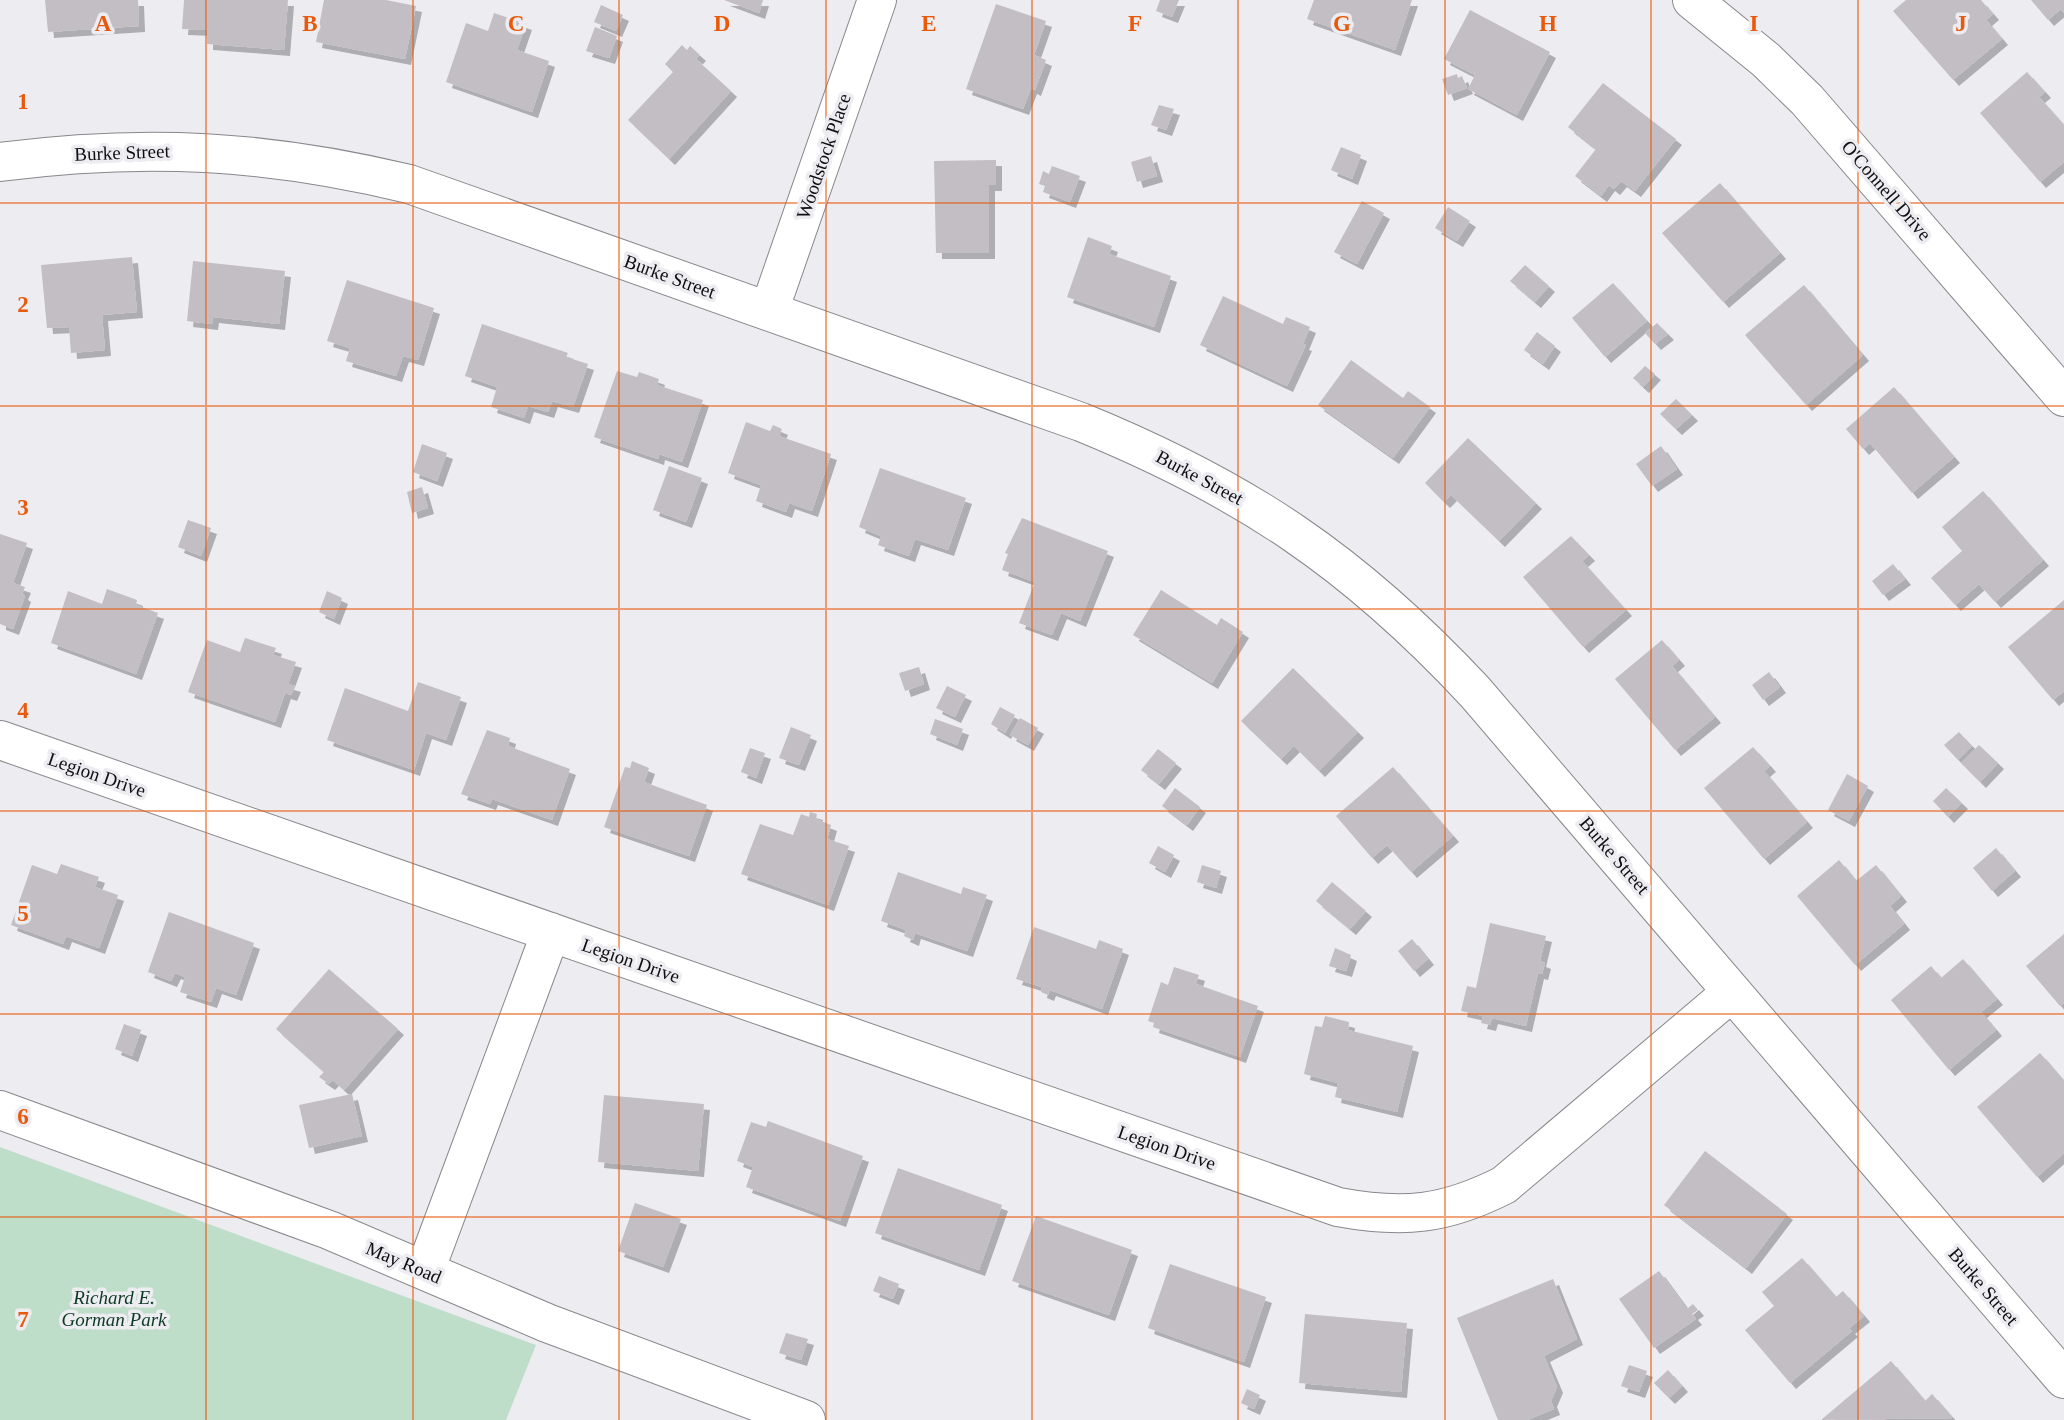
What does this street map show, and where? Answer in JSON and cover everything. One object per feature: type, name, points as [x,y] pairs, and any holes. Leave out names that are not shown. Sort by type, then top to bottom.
[{"type":"street","name":"Woodstock Place","points":[[769,312],[877,0]]},
{"type":"street","name":"O'Connell Drive","points":[[1692,0],[1766,60],[1830,126],[2064,397]]},
{"type":"street","name":"Burke Street","points":[[0,162],[134,149],[209,151],[343,168],[409,184],[1115,436],[1215,483],[1279,520],[1342,566],[1430,644],[2064,1379]]},
{"type":"street","name":"Legion Drive","points":[[0,740],[1338,1207],[1398,1214],[1424,1214],[1451,1208],[1504,1185],[1732,992]]},
{"type":"street","points":[[425,1271],[551,932]]},
{"type":"street","name":"May Road","points":[[0,1110],[328,1230],[547,1323],[806,1420]]},
{"type":"green space","name":"Richard E. Gorman Park","points":[[0,1147],[536,1345],[506,1420],[0,1420]]},
{"type":"building","points":[[45,0],[138,0],[139,26],[48,32]]},
{"type":"building","points":[[184,0],[288,0],[284,50],[207,44],[207,30],[182,29]]},
{"type":"building","points":[[324,0],[386,0],[416,6],[405,59],[316,42]]},
{"type":"building","points":[[724,0],[763,0],[759,13]]},
{"type":"building","points":[[1160,0],[1179,0],[1172,17],[1156,11]]},
{"type":"building","points":[[1314,0],[1412,0],[1395,50],[1307,19]]},
{"type":"building","points":[[1906,0],[1981,0],[1993,14],[1986,20],[2002,39],[1953,80],[1893,11]]},
{"type":"building","points":[[2031,0],[2064,0],[2064,13],[2061,9],[2048,20]]},
{"type":"building","points":[[996,4],[1046,21],[1034,55],[1046,60],[1035,90],[1031,88],[1023,109],[966,89]]},
{"type":"building","points":[[601,5],[623,15],[616,31],[594,22]]},
{"type":"building","points":[[1470,10],[1550,52],[1517,115],[1468,89],[1475,75],[1444,59]]},
{"type":"building","points":[[494,13],[526,24],[517,50],[549,61],[532,112],[446,82],[466,23],[488,31]]},
{"type":"building","points":[[595,27],[617,36],[609,58],[586,51]]},
{"type":"building","points":[[682,45],[687,50],[690,46],[700,55],[696,59],[731,91],[669,159],[628,120],[673,72],[665,64]]},
{"type":"building","points":[[2027,72],[2045,92],[2039,97],[2064,125],[2064,162],[2040,182],[1980,113]]},
{"type":"building","points":[[1457,74],[1458,78],[1462,76],[1467,88],[1448,95],[1442,79]]},
{"type":"building","points":[[1603,83],[1676,139],[1635,191],[1621,181],[1614,189],[1609,185],[1601,196],[1575,176],[1596,149],[1568,127]]},
{"type":"building","points":[[1159,105],[1174,109],[1166,130],[1151,125]]},
{"type":"building","points":[[1341,147],[1361,155],[1352,179],[1331,170]]},
{"type":"building","points":[[1151,156],[1157,176],[1137,182],[1131,162]]},
{"type":"building","points":[[996,160],[996,185],[989,185],[989,253],[936,253],[934,161]]},
{"type":"building","points":[[1052,166],[1080,176],[1070,202],[1043,192],[1045,186],[1039,184],[1043,171],[1049,174]]},
{"type":"building","points":[[1720,183],[1780,253],[1723,302],[1662,233]]},
{"type":"building","points":[[1362,201],[1384,213],[1357,264],[1334,252]]},
{"type":"building","points":[[1448,207],[1470,221],[1457,241],[1435,228]]},
{"type":"building","points":[[1088,237],[1112,246],[1109,254],[1171,276],[1154,327],[1067,297]]},
{"type":"building","points":[[132,257],[137,312],[102,315],[105,350],[71,353],[69,327],[47,328],[41,265]]},
{"type":"building","points":[[193,261],[285,271],[279,324],[213,317],[212,324],[187,321]]},
{"type":"building","points":[[1525,265],[1549,286],[1535,302],[1510,281]]},
{"type":"building","points":[[347,280],[434,308],[418,360],[403,356],[396,376],[346,361],[350,348],[327,341]]},
{"type":"building","points":[[1613,283],[1647,321],[1605,357],[1572,318]]},
{"type":"building","points":[[1804,285],[1863,355],[1806,405],[1745,335]]},
{"type":"building","points":[[1223,296],[1283,324],[1286,317],[1310,327],[1303,344],[1306,345],[1287,386],[1200,345]]},
{"type":"building","points":[[1657,323],[1668,334],[1655,344],[1645,333]]},
{"type":"building","points":[[482,324],[568,353],[566,357],[588,364],[573,407],[552,401],[548,412],[528,406],[524,418],[491,407],[497,387],[465,376]]},
{"type":"building","points":[[1537,332],[1555,346],[1543,364],[1524,350]]},
{"type":"building","points":[[1351,360],[1403,398],[1408,391],[1430,407],[1393,458],[1318,405]]},
{"type":"building","points":[[1645,366],[1655,374],[1643,387],[1633,378]]},
{"type":"building","points":[[617,371],[637,377],[639,372],[659,379],[657,385],[703,400],[682,462],[659,454],[658,459],[594,437]]},
{"type":"building","points":[[1894,387],[1954,457],[1912,493],[1870,443],[1863,449],[1846,429]]},
{"type":"building","points":[[1676,399],[1692,415],[1676,429],[1660,414]]},
{"type":"building","points":[[746,422],[770,431],[773,425],[782,429],[779,436],[831,454],[812,511],[789,503],[786,512],[756,501],[761,485],[728,473]]},
{"type":"building","points":[[1468,438],[1536,503],[1499,541],[1451,495],[1444,502],[1425,483]]},
{"type":"building","points":[[422,444],[447,453],[437,481],[413,472]]},
{"type":"building","points":[[1661,446],[1677,469],[1652,486],[1636,464]]},
{"type":"building","points":[[669,466],[702,478],[686,522],[653,510]]},
{"type":"building","points":[[880,468],[966,498],[948,550],[915,539],[909,556],[878,545],[881,536],[859,527]]},
{"type":"building","points":[[422,487],[428,508],[412,513],[407,492]]},
{"type":"building","points":[[1983,491],[2043,560],[1995,602],[1979,584],[1955,605],[1931,578],[1962,551],[1942,527]]},
{"type":"building","points":[[1022,518],[1108,551],[1080,621],[1061,613],[1052,635],[1019,623],[1035,582],[1002,570],[1008,554],[1005,553]]},
{"type":"building","points":[[188,520],[211,528],[201,556],[178,547]]},
{"type":"building","points":[[0,534],[27,543],[13,583],[25,587],[22,594],[25,596],[13,629],[0,624]]},
{"type":"building","points":[[1571,536],[1589,555],[1582,561],[1626,610],[1583,647],[1523,577]]},
{"type":"building","points":[[1893,564],[1905,579],[1883,595],[1872,581]]},
{"type":"building","points":[[107,589],[137,600],[136,605],[158,613],[136,674],[51,643],[68,591],[102,604]]},
{"type":"building","points":[[1161,590],[1217,625],[1221,618],[1243,632],[1212,683],[1133,635]]},
{"type":"building","points":[[327,591],[342,598],[334,619],[319,612]]},
{"type":"building","points":[[2064,600],[2064,691],[2053,700],[2008,647]]},
{"type":"building","points":[[245,638],[276,648],[273,655],[296,662],[288,684],[295,686],[291,695],[285,693],[275,722],[188,692],[207,640],[240,652]]},
{"type":"building","points":[[1662,640],[1679,660],[1672,666],[1715,717],[1675,750],[1615,679]]},
{"type":"building","points":[[919,667],[924,684],[905,691],[899,673]]},
{"type":"building","points":[[1293,668],[1358,732],[1319,771],[1294,746],[1281,759],[1241,721]]},
{"type":"building","points":[[1769,672],[1780,687],[1763,700],[1752,685]]},
{"type":"building","points":[[418,682],[461,697],[446,740],[426,733],[414,770],[327,740],[345,688],[408,711]]},
{"type":"building","points":[[947,686],[966,695],[955,717],[936,708]]},
{"type":"building","points":[[1000,707],[1015,715],[1005,733],[991,724]]},
{"type":"building","points":[[1020,718],[1038,728],[1028,745],[1010,735]]},
{"type":"building","points":[[935,719],[963,729],[957,745],[930,734]]},
{"type":"building","points":[[791,727],[811,735],[799,765],[779,758]]},
{"type":"building","points":[[487,730],[510,738],[508,746],[570,769],[552,820],[492,799],[490,804],[461,794]]},
{"type":"building","points":[[1959,732],[1972,746],[1958,760],[1944,745]]},
{"type":"building","points":[[1979,745],[1998,763],[1980,782],[1961,763]]},
{"type":"building","points":[[1753,747],[1770,766],[1764,771],[1807,822],[1764,859],[1704,788]]},
{"type":"building","points":[[750,748],[765,753],[756,778],[741,772]]},
{"type":"building","points":[[1158,749],[1176,763],[1159,784],[1141,770]]},
{"type":"building","points":[[632,761],[649,768],[644,782],[707,805],[689,856],[604,827],[625,767],[630,768]]},
{"type":"building","points":[[1393,767],[1453,836],[1411,872],[1387,845],[1372,858],[1336,816]]},
{"type":"building","points":[[1847,774],[1868,786],[1849,821],[1828,810]]},
{"type":"building","points":[[1175,788],[1200,807],[1187,825],[1162,806]]},
{"type":"building","points":[[1946,788],[1962,803],[1948,817],[1933,801]]},
{"type":"building","points":[[810,812],[817,814],[816,819],[831,825],[827,839],[849,846],[828,905],[741,874],[760,824],[793,835],[801,814],[809,817]]},
{"type":"building","points":[[1158,846],[1174,855],[1165,872],[1149,863]]},
{"type":"building","points":[[1996,848],[2015,871],[1992,891],[1973,868]]},
{"type":"building","points":[[1839,860],[1856,881],[1876,865],[1901,896],[1890,906],[1904,924],[1855,965],[1797,896]]},
{"type":"building","points":[[61,864],[99,877],[95,887],[118,895],[99,948],[66,936],[63,944],[11,925],[32,865],[57,874]]},
{"type":"building","points":[[1202,865],[1221,871],[1216,888],[1197,882]]},
{"type":"building","points":[[898,872],[961,894],[963,887],[987,895],[967,951],[915,933],[913,940],[904,936],[906,930],[881,921]]},
{"type":"building","points":[[1332,882],[1366,911],[1350,929],[1316,901]]},
{"type":"building","points":[[169,912],[254,943],[236,995],[216,988],[211,1002],[180,992],[185,977],[175,973],[171,981],[148,972]]},
{"type":"building","points":[[1490,923],[1546,936],[1540,961],[1545,963],[1542,974],[1538,973],[1526,1026],[1492,1018],[1490,1025],[1481,1023],[1483,1016],[1461,1011],[1467,986],[1476,988]]},
{"type":"building","points":[[1034,927],[1096,949],[1099,940],[1123,949],[1102,1009],[1050,990],[1048,995],[1041,992],[1042,987],[1016,979]]},
{"type":"building","points":[[2064,934],[2064,1003],[2060,1006],[2026,966]]},
{"type":"building","points":[[1412,939],[1428,959],[1414,971],[1398,951]]},
{"type":"building","points":[[1335,948],[1351,955],[1346,971],[1329,966]]},
{"type":"building","points":[[1963,959],[1997,999],[1981,1012],[1996,1030],[1949,1070],[1891,1000],[1931,966],[1941,978]]},
{"type":"building","points":[[1174,967],[1199,975],[1196,984],[1258,1006],[1240,1057],[1153,1027],[1154,1023],[1148,1021],[1161,982],[1168,985]]},
{"type":"building","points":[[329,969],[398,1029],[344,1090],[333,1080],[329,1084],[319,1077],[324,1072],[276,1029]]},
{"type":"building","points":[[1325,1016],[1349,1022],[1348,1030],[1413,1046],[1397,1112],[1335,1097],[1338,1083],[1304,1074],[1315,1026],[1322,1027]]},
{"type":"building","points":[[124,1024],[141,1030],[132,1056],[115,1049]]},
{"type":"building","points":[[2040,1053],[2064,1081],[2064,1153],[2037,1177],[1977,1107]]},
{"type":"building","points":[[352,1094],[362,1136],[309,1148],[299,1105]]},
{"type":"building","points":[[604,1095],[704,1104],[698,1171],[598,1162]]},
{"type":"building","points":[[768,1121],[863,1156],[840,1221],[746,1187],[753,1167],[737,1161],[751,1122],[766,1127]]},
{"type":"building","points":[[1705,1151],[1787,1214],[1746,1268],[1664,1205]]},
{"type":"building","points":[[898,1168],[1002,1205],[979,1270],[875,1233]]},
{"type":"building","points":[[635,1203],[681,1219],[663,1267],[618,1251]]},
{"type":"building","points":[[1036,1216],[1132,1250],[1109,1315],[1012,1281]]},
{"type":"building","points":[[1802,1258],[1836,1297],[1843,1291],[1864,1316],[1849,1328],[1852,1331],[1790,1383],[1745,1330],[1774,1306],[1762,1292]]},
{"type":"building","points":[[1170,1264],[1266,1297],[1244,1362],[1148,1328]]},
{"type":"building","points":[[1659,1271],[1687,1309],[1693,1304],[1698,1310],[1692,1314],[1696,1319],[1654,1348],[1619,1299]]},
{"type":"building","points":[[879,1276],[899,1284],[893,1299],[873,1291]]},
{"type":"building","points":[[1553,1279],[1577,1339],[1544,1356],[1557,1387],[1551,1401],[1554,1409],[1527,1420],[1498,1420],[1457,1318]]},
{"type":"building","points":[[1305,1314],[1407,1323],[1401,1392],[1299,1383]]},
{"type":"building","points":[[786,1333],[808,1339],[801,1360],[779,1353]]},
{"type":"building","points":[[1891,1361],[1925,1401],[1932,1394],[1953,1418],[1821,1420]]},
{"type":"building","points":[[1629,1365],[1647,1371],[1639,1392],[1621,1386]]},
{"type":"building","points":[[1668,1370],[1682,1386],[1669,1398],[1654,1383]]},
{"type":"building","points":[[1247,1389],[1260,1395],[1254,1409],[1241,1403]]}]
